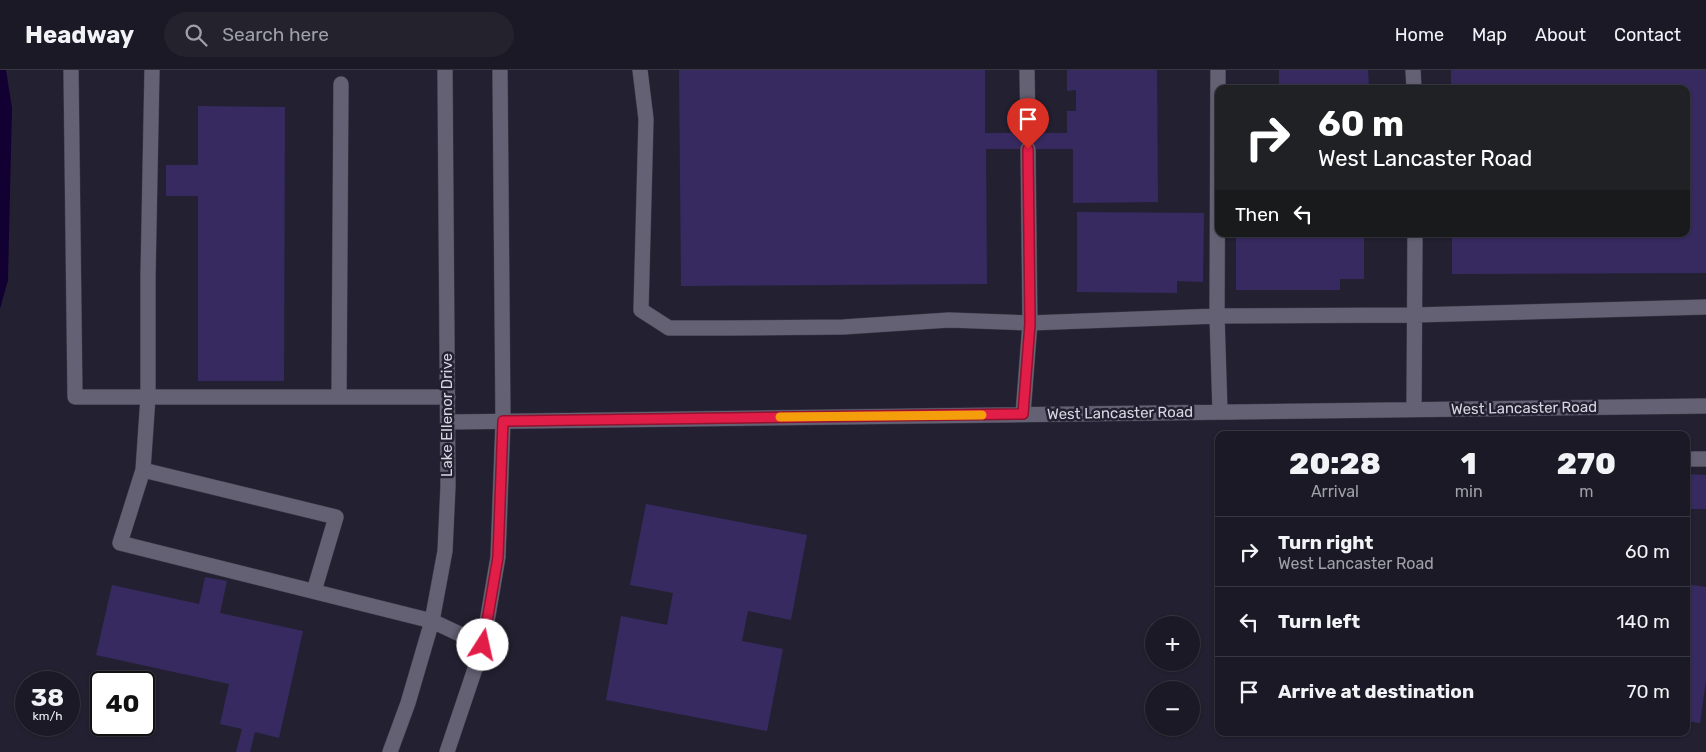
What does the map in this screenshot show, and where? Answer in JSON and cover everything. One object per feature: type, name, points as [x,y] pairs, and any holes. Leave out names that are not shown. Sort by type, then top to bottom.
[{"type":"street","points":[[70,70],[74,397],[448,397]]},
{"type":"street","points":[[152,70],[148,397],[143,470],[120,543],[432,621],[483,645]]},
{"type":"street","name":"Lake Ellenor Drive","points":[[390,752],[408,703],[432,621],[445,551],[448,486],[448,397],[445,70]]},
{"type":"street","points":[[446,752],[483,645],[498,557],[503,421],[500,70]]},
{"type":"street","points":[[640,70],[646,119],[642,310],[669,328],[844,327],[949,320],[1030,324],[1216,316],[1415,315],[1706,307]]},
{"type":"street","points":[[1027,70],[1028,133]]},
{"type":"street","points":[[1218,70],[1218,85]]},
{"type":"street","points":[[1414,70],[1414,85]]},
{"type":"street","points":[[338,397],[342,84]]},
{"type":"street","points":[[1023,414],[1030,324],[1028,149]]},
{"type":"street","points":[[1217,237],[1216,316],[1220,412]]},
{"type":"street","points":[[1414,409],[1415,237]]},
{"type":"street","name":"West Lancaster Road","points":[[448,422],[1706,406]]},
{"type":"street","points":[[1690,459],[1706,459]]},
{"type":"street","points":[[143,470],[336,517],[314,592]]},
{"type":"shaded area","points":[[0,70],[6,70],[12,108],[8,280],[0,309]]},
{"type":"building","points":[[679,70],[985,70],[985,133],[1067,133],[1067,111],[1076,111],[1076,90],[1067,91],[1067,70],[1157,70],[1158,202],[1073,203],[1073,149],[986,149],[987,284],[681,286]]},
{"type":"building","points":[[1279,70],[1368,70],[1369,85],[1279,85]]},
{"type":"building","points":[[1451,70],[1706,70],[1706,273],[1452,274],[1452,237],[1690,237],[1690,85],[1451,85]]},
{"type":"building","points":[[198,106],[285,107],[284,381],[198,381],[198,196],[166,196],[166,165],[198,165]]},
{"type":"building","points":[[1077,212],[1204,213],[1203,282],[1177,281],[1177,293],[1077,292]]},
{"type":"building","points":[[1236,237],[1364,237],[1364,279],[1340,279],[1340,290],[1236,290]]},
{"type":"building","points":[[1690,474],[1706,475],[1706,509],[1690,509]]},
{"type":"building","points":[[646,504],[807,535],[791,620],[748,611],[742,641],[783,649],[767,731],[606,700],[621,616],[667,625],[673,593],[630,585]]},
{"type":"building","points":[[205,577],[227,581],[220,613],[303,631],[279,738],[255,732],[250,752],[236,752],[242,729],[220,724],[229,684],[96,655],[112,585],[199,604]]},
{"type":"building","points":[[1690,585],[1706,587],[1706,680],[1700,723],[1690,722]]},
{"type":"slow traffic","points":[[780,417],[982,415]]},
{"type":"route","points":[[483,645],[498,557],[503,421],[1023,414],[1030,324],[1028,149]]}]
